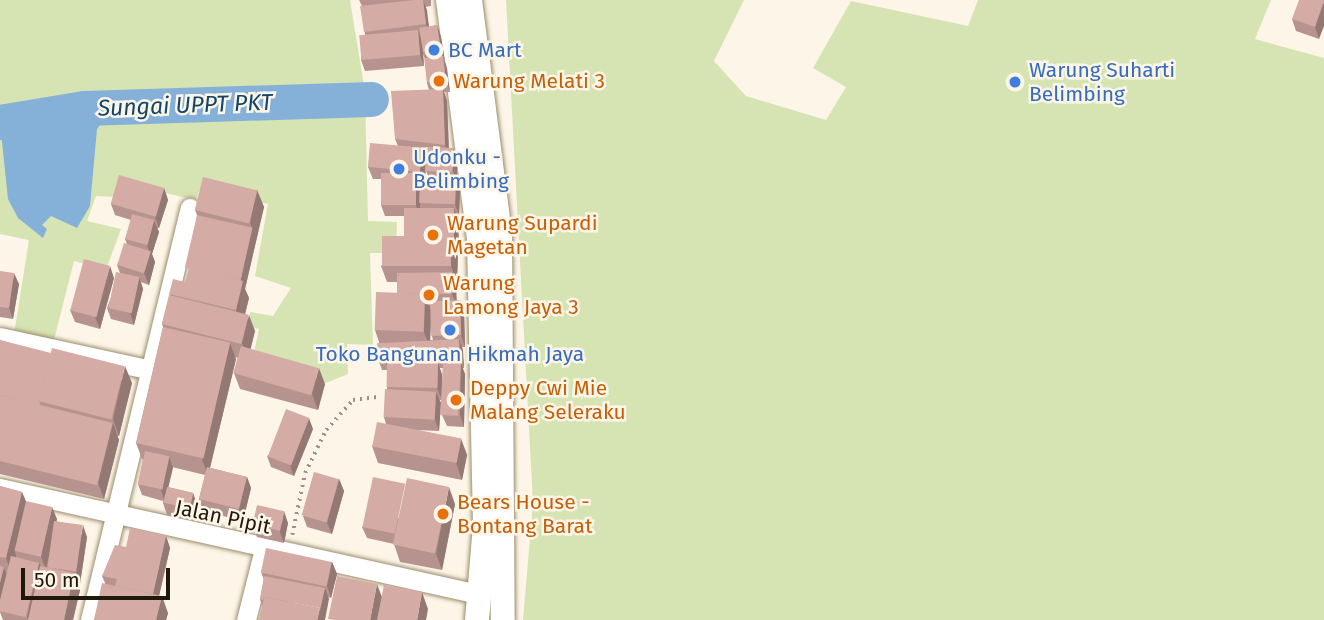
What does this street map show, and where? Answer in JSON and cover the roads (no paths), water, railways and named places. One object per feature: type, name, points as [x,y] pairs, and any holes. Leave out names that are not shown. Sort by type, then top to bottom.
[{"type":"street","points":[[448,0],[485,181]]},
{"type":"street","points":[[470,0],[489,237],[503,620]]},
{"type":"street","points":[[90,620],[190,208]]},
{"type":"street","points":[[477,620],[485,511],[489,237]]},
{"type":"street","points":[[0,337],[151,370]]},
{"type":"street","name":"Jalan Pipit","points":[[0,488],[116,518],[479,594]]},
{"type":"street","points":[[246,620],[264,549]]},
{"type":"water","points":[[114,107],[97,129],[90,206],[77,228],[51,216],[42,225],[47,229],[43,238],[18,218],[8,199],[0,123]]},
{"type":"waterway","name":"Sungai UPPT PKT","points":[[0,122],[84,108],[371,99]]},
{"type":"place","name":"BC Mart","points":[[434,50]]},
{"type":"place","name":"Warung Melati 3","points":[[439,81]]},
{"type":"place","name":"Warung Suharti Belimbing","points":[[1015,82]]},
{"type":"place","name":"Udonku - Belimbing","points":[[399,169]]},
{"type":"place","name":"Warung Supardi Magetan","points":[[433,235]]},
{"type":"place","name":"Warung Lamong Jaya 3","points":[[429,295]]},
{"type":"place","name":"Toko Bangunan Hikmah Jaya","points":[[450,330]]},
{"type":"place","name":"Deppy Cwi Mie Malang Seleraku","points":[[456,400]]},
{"type":"place","name":"Bears House - Bontang Barat","points":[[443,514]]}]
